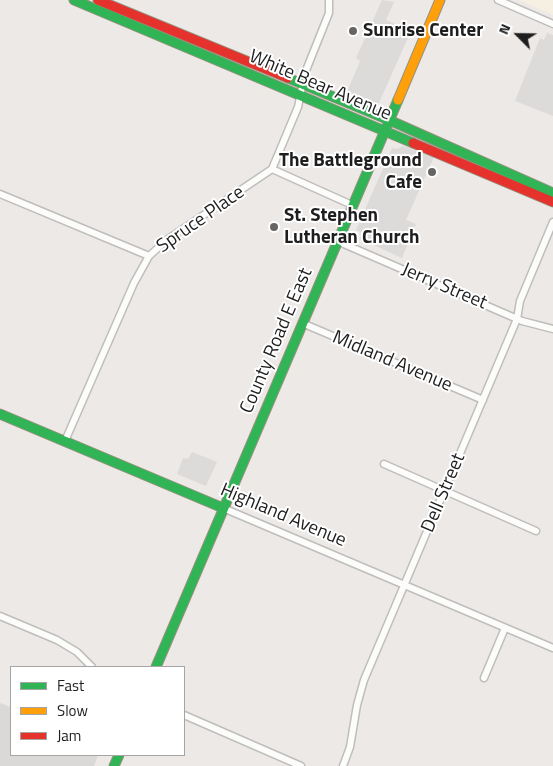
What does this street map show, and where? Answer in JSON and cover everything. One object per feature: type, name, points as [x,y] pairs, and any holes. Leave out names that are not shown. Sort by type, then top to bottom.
[{"type":"main road","name":"White Bear Avenue","points":[[74,0],[91,3],[302,90],[389,120],[553,193]]},
{"type":"main road","name":"White Bear Avenue","points":[[98,0],[302,90],[384,130],[553,202]]},
{"type":"main road","name":"County Road E East","points":[[156,666],[439,0]]},
{"type":"main road","name":"Highland Avenue","points":[[0,414],[223,508]]},
{"type":"street","points":[[329,0],[329,13],[305,73],[302,90],[272,169],[352,205]]},
{"type":"street","points":[[498,0],[553,24]]},
{"type":"street","name":"Spruce Place","points":[[65,441],[134,283],[149,256],[168,239],[272,169]]},
{"type":"street","points":[[0,194],[149,256]]},
{"type":"street","name":"Dell Street","points":[[343,766],[354,735],[360,692],[518,319],[520,301],[553,222]]},
{"type":"street","name":"Jerry Street","points":[[337,241],[532,325],[553,329]]},
{"type":"street","name":"Midland Avenue","points":[[302,323],[483,400]]},
{"type":"street","points":[[384,464],[536,532]]},
{"type":"street","name":"Highland Avenue","points":[[223,508],[553,648]]},
{"type":"street","points":[[0,616],[57,640],[77,652],[91,666]]},
{"type":"street","points":[[484,678],[505,628]]},
{"type":"street","points":[[185,715],[301,766]]},
{"type":"shaded area","points":[[382,0],[394,2],[386,20],[411,31],[378,105],[347,92],[360,61],[356,58]]},
{"type":"shaded area","points":[[519,0],[553,0],[553,15]]},
{"type":"shaded area","points":[[547,33],[553,35],[553,116],[515,101],[540,38],[544,40]]},
{"type":"shaded area","points":[[403,146],[434,157],[406,220],[416,224],[402,258],[360,239],[362,233],[356,230],[392,148],[397,149]]},
{"type":"shaded area","points":[[192,452],[217,462],[206,486],[177,474],[183,458],[188,459]]},
{"type":"shaded area","points":[[0,703],[10,707],[10,756],[98,756],[94,766],[0,766]]},
{"type":"traffic: fast","points":[[74,0],[413,143]]},
{"type":"traffic: fast","points":[[288,78],[389,120],[553,193]]},
{"type":"traffic: fast","points":[[156,666],[398,100]]},
{"type":"traffic: fast","points":[[0,414],[223,508]]},
{"type":"traffic: fast","points":[[114,766],[119,756]]},
{"type":"traffic: slow","points":[[398,100],[440,0]]},
{"type":"traffic: jam","points":[[98,0],[288,78]]},
{"type":"traffic: jam","points":[[413,143],[553,202]]},
{"type":"place","name":"Sunrise Center","points":[[353,31]]},
{"type":"place","name":"The Battleground Cafe","points":[[432,172]]},
{"type":"place","name":"St. Stephen Lutheran Church","points":[[274,227]]}]
